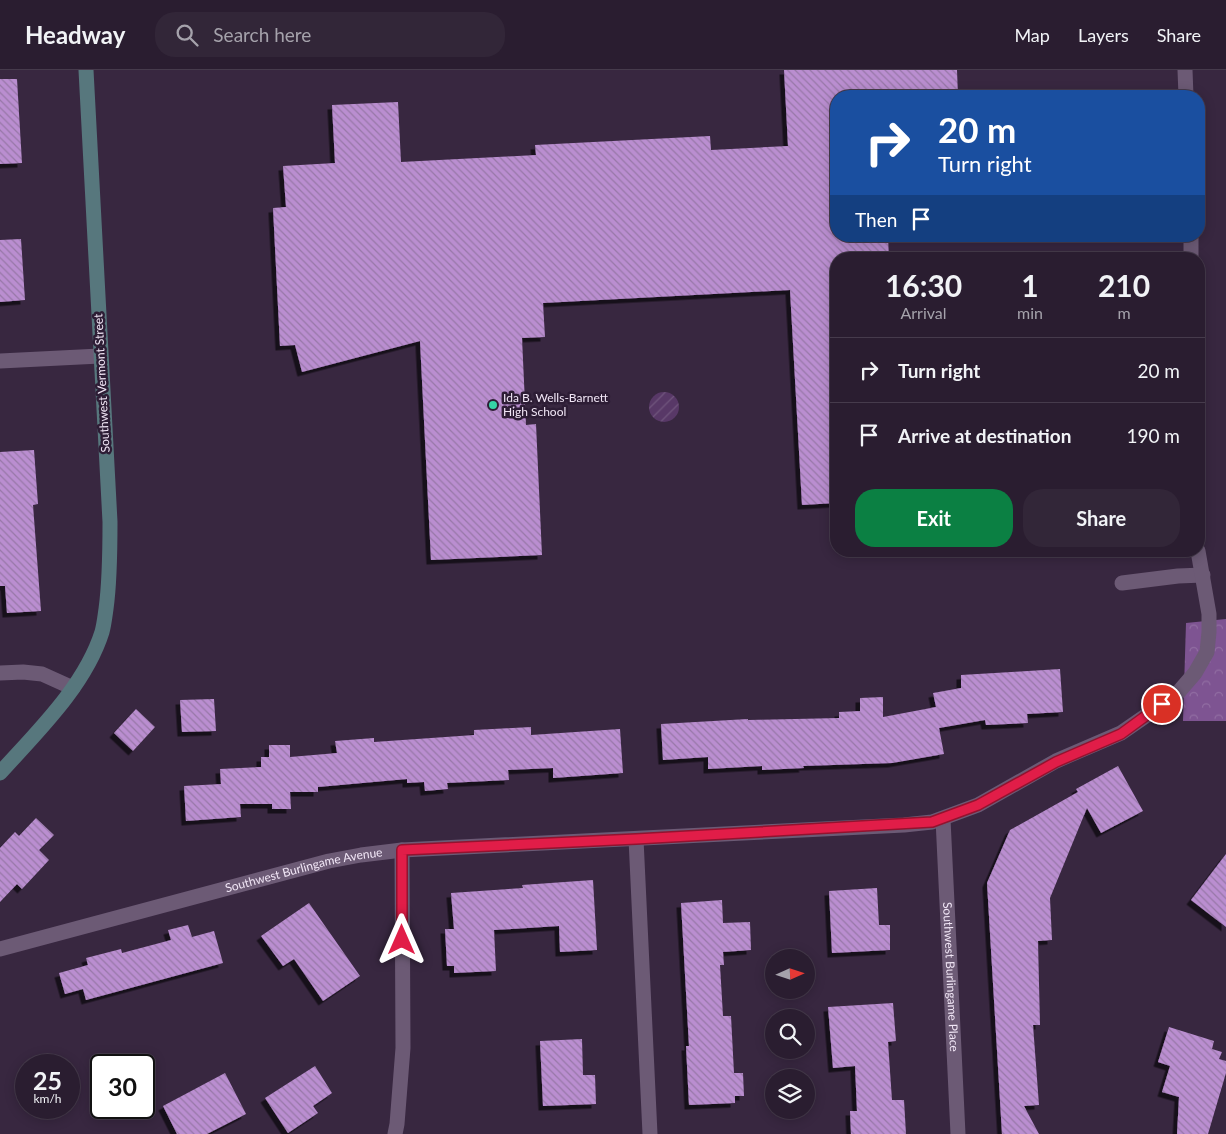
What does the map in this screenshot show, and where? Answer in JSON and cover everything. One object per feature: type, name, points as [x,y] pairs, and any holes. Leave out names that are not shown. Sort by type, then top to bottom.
[{"type":"street","name":"Southwest Vermont Street","points":[[0,773],[56,711],[73,688],[95,648],[102,630],[109,587],[110,522],[86,70]]},
{"type":"street","points":[[1186,70],[1186,90]]},
{"type":"street","points":[[0,361],[100,356]]},
{"type":"street","name":"Southwest Burlingame Avenue","points":[[0,948],[329,861],[361,855],[402,850],[904,825],[943,819],[978,805],[1056,762],[1121,734],[1176,695],[1195,672],[1207,652],[1209,614],[1199,557]]},
{"type":"street","points":[[1122,583],[1203,575]]},
{"type":"street","points":[[0,673],[23,672],[42,674],[73,688]]},
{"type":"street","name":"Southwest Burlingame Place","points":[[943,819],[958,1134]]},
{"type":"street","points":[[636,839],[650,1134]]},
{"type":"street","points":[[395,1134],[402,1048],[402,850]]},
{"type":"green space","points":[[1226,619],[1226,721],[1183,721],[1186,623]]},
{"type":"shaded area","points":[[664,392],[675,396],[679,407],[675,418],[664,422],[653,418],[649,407],[653,396]]},
{"type":"building","points":[[784,70],[957,70],[958,90],[830,90],[830,242],[888,242],[889,252],[830,252],[830,503],[802,505],[790,290],[543,303],[545,337],[522,338],[526,425],[536,424],[542,555],[431,560],[420,341],[302,372],[295,345],[280,346],[273,208],[286,207],[283,166],[335,163],[332,105],[398,102],[401,162],[536,155],[535,145],[710,136],[711,150],[788,146]]},
{"type":"building","points":[[0,79],[17,79],[22,163],[0,164]]},
{"type":"building","points":[[21,239],[25,300],[0,302],[0,240]]},
{"type":"building","points":[[34,450],[38,504],[33,505],[41,611],[7,613],[5,586],[0,586],[0,452]]},
{"type":"building","points":[[1060,669],[1063,712],[1027,714],[1028,723],[986,725],[985,720],[939,728],[944,754],[892,763],[803,766],[804,768],[762,770],[762,766],[708,769],[708,757],[663,760],[661,724],[748,719],[839,718],[839,712],[860,711],[860,698],[883,697],[883,717],[936,707],[933,693],[961,688],[961,675]]},
{"type":"building","points":[[214,699],[216,731],[182,732],[180,700]]},
{"type":"building","points":[[136,709],[155,727],[133,751],[114,733]]},
{"type":"building","points":[[531,727],[531,735],[620,729],[623,773],[553,778],[553,768],[508,770],[509,780],[447,783],[448,789],[425,791],[424,782],[407,783],[407,779],[318,787],[318,792],[290,792],[291,809],[272,809],[272,804],[240,804],[241,817],[186,821],[184,786],[221,784],[220,769],[261,767],[261,757],[269,757],[269,745],[290,745],[290,757],[337,753],[335,741],[374,738],[374,742],[474,735],[474,730]]},
{"type":"building","points":[[1118,766],[1143,811],[1101,833],[1087,808],[1050,898],[1052,940],[1038,941],[1040,1025],[1033,1025],[1039,1105],[1024,1106],[1039,1134],[1002,1134],[987,883],[1010,830],[1078,792],[1076,789]]},
{"type":"building","points":[[36,818],[54,835],[39,850],[49,860],[22,889],[17,884],[0,902],[0,848],[15,832],[19,836]]},
{"type":"building","points":[[1226,854],[1226,927],[1191,900]]},
{"type":"building","points":[[593,880],[597,950],[560,952],[559,926],[494,930],[496,971],[454,973],[454,966],[447,966],[445,929],[454,929],[451,893],[523,888],[522,885]]},
{"type":"building","points":[[877,888],[879,925],[890,925],[890,950],[832,953],[829,891]]},
{"type":"building","points":[[722,900],[723,923],[750,922],[751,950],[723,952],[724,965],[720,965],[723,1016],[731,1016],[734,1073],[743,1073],[744,1096],[735,1096],[735,1103],[689,1105],[686,1046],[689,1046],[681,903]]},
{"type":"building","points":[[309,903],[360,976],[323,1001],[294,959],[283,966],[261,936]]},
{"type":"building","points":[[188,925],[192,937],[214,931],[223,963],[86,1000],[83,989],[65,994],[59,973],[88,965],[86,958],[121,949],[122,953],[171,940],[168,930]]},
{"type":"building","points":[[893,1003],[896,1041],[888,1042],[892,1100],[904,1100],[906,1134],[851,1134],[850,1111],[857,1111],[855,1066],[833,1068],[828,1007]]},
{"type":"building","points":[[1169,1027],[1214,1041],[1212,1049],[1222,1052],[1219,1059],[1226,1061],[1226,1073],[1208,1134],[1177,1134],[1179,1097],[1162,1092],[1170,1066],[1158,1062]]},
{"type":"building","points":[[582,1039],[583,1075],[595,1075],[596,1104],[543,1106],[540,1041]]},
{"type":"building","points":[[315,1066],[332,1093],[313,1106],[318,1113],[288,1133],[265,1098]]},
{"type":"building","points":[[225,1073],[246,1114],[207,1134],[177,1134],[163,1106]]},
{"type":"place","name":"Ida B. Wells-Barnett High School","points":[[493,405]]},
{"type":"route","points":[[402,940],[402,850],[904,825],[932,822],[978,805],[1056,762],[1121,734],[1162,704]]}]
